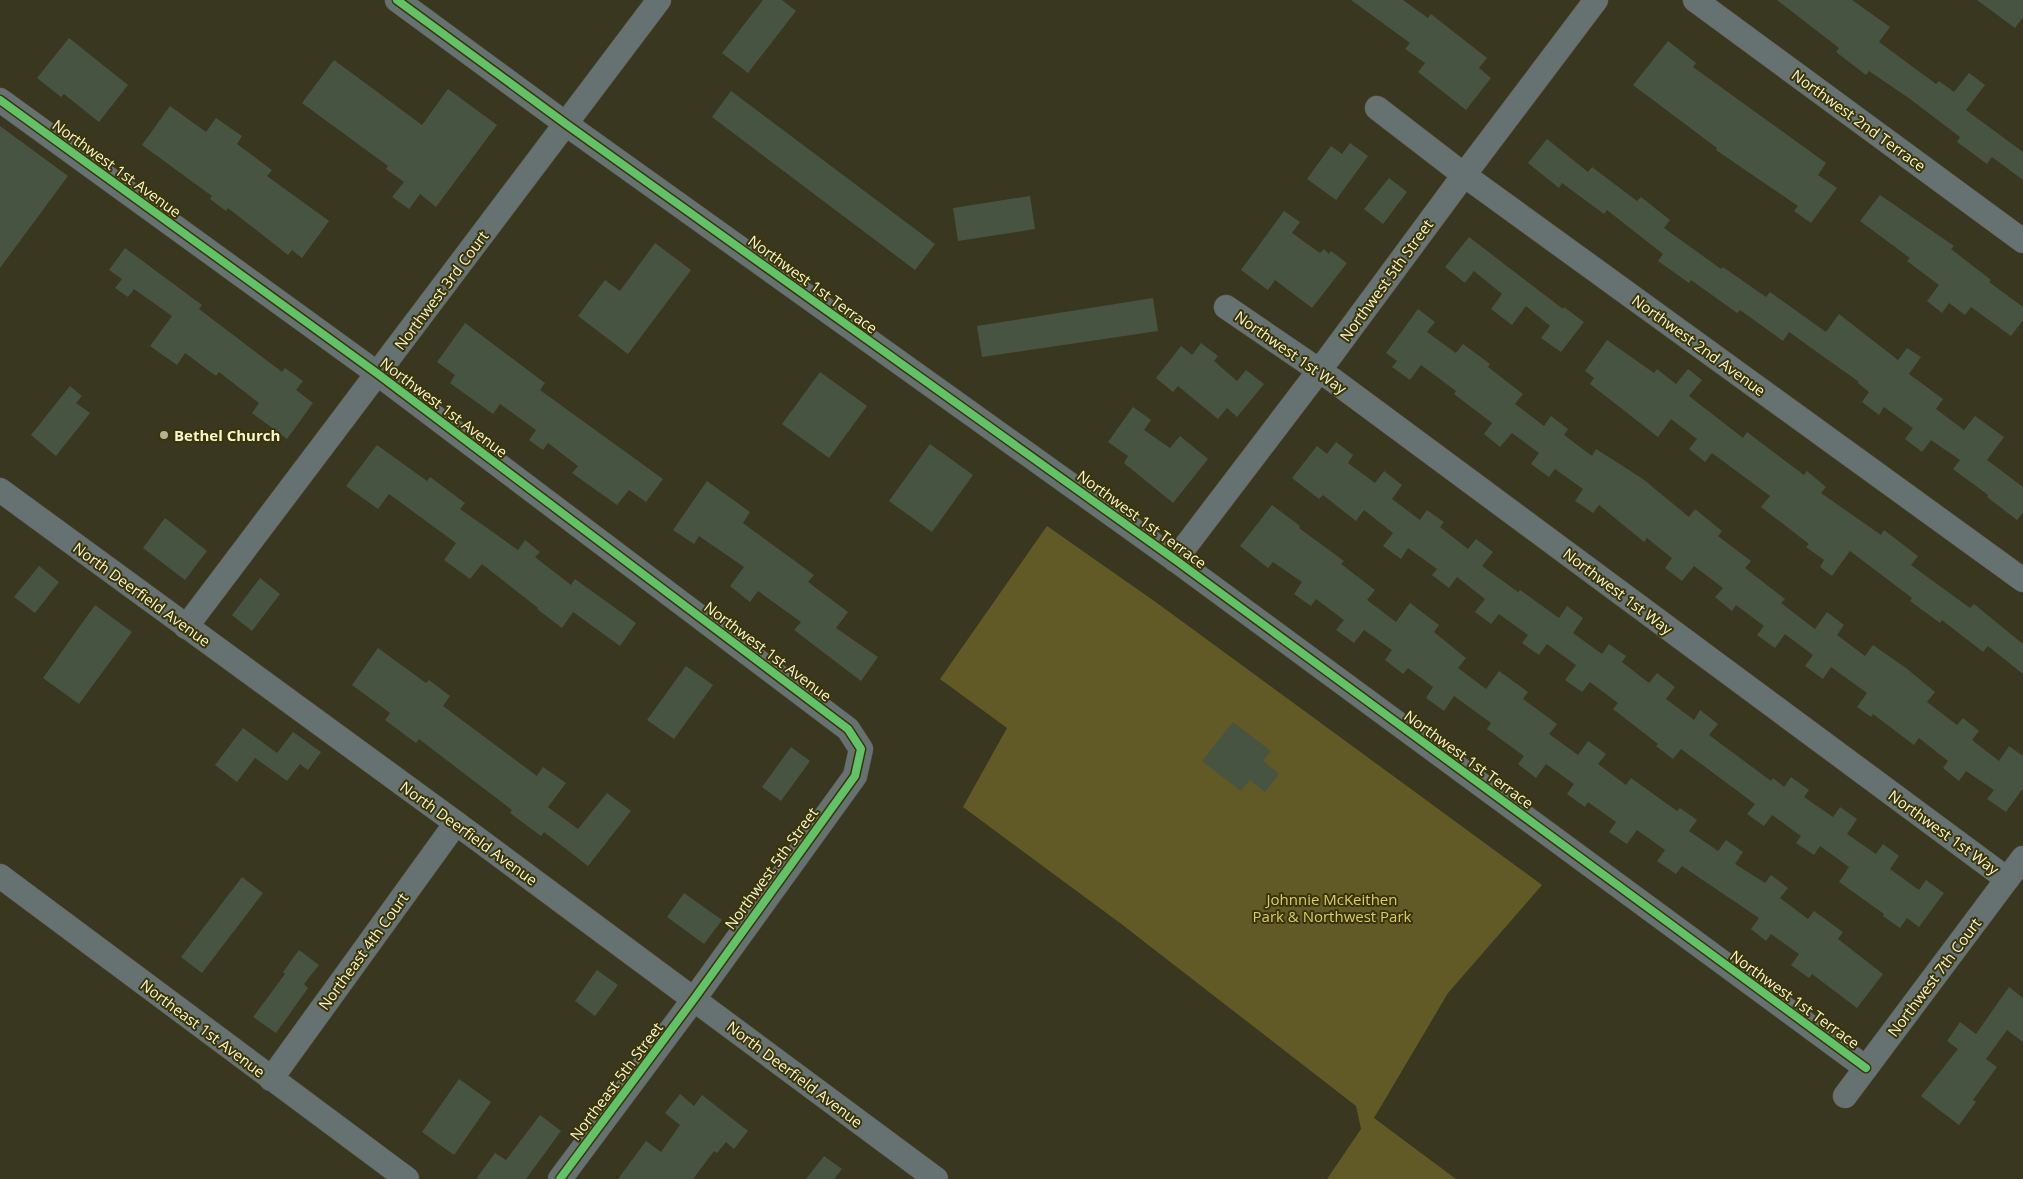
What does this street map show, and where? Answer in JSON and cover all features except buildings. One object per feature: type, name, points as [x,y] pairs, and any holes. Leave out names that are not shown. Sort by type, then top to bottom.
[{"type":"street","name":"Northwest 1st Terrace","points":[[397,0],[566,124],[1175,560],[1866,1068]]},
{"type":"street","name":"Northwest 3rd Court","points":[[186,627],[659,0]]},
{"type":"street","name":"Northwest 5th Street","points":[[1175,560],[1320,370],[1596,0]]},
{"type":"street","name":"Northwest 2nd Terrace","points":[[1695,0],[2023,240]]},
{"type":"street","name":"Northwest 1st Avenue","points":[[0,100],[378,374],[848,729],[861,749]]},
{"type":"street","name":"Northwest 2nd Avenue","points":[[1377,108],[1464,175],[2023,580]]},
{"type":"street","name":"Northwest 1st Way","points":[[1226,307],[1320,370],[2007,878]]},
{"type":"street","name":"North Deerfield Avenue","points":[[0,490],[456,823],[936,1179]]},
{"type":"street","name":"Northwest 5th Street","points":[[694,999],[855,776],[861,749]]},
{"type":"street","name":"Northeast 4th Court","points":[[271,1079],[456,823]]},
{"type":"street","name":"Northwest 7th Court","points":[[1845,1096],[2023,858]]},
{"type":"street","name":"Northeast 1st Avenue","points":[[0,876],[406,1179]]},
{"type":"street","name":"Northeast 5th Street","points":[[560,1179],[694,999]]},
{"type":"green space","name":"Johnnie McKeithen Park & Northwest Park","points":[[1047,526],[1157,603],[1542,885],[1448,993],[1374,1118],[1456,1179],[1327,1179],[1361,1129],[1356,1106],[1120,923],[963,807],[1007,728],[940,679]]},
{"type":"cycle path","points":[[397,0],[566,124],[1177,561],[1866,1068]]},
{"type":"cycle path","points":[[0,100],[378,374],[848,729],[861,749],[855,776],[694,999],[560,1179]]},
{"type":"place","name":"Bethel Church","points":[[164,435]]}]
